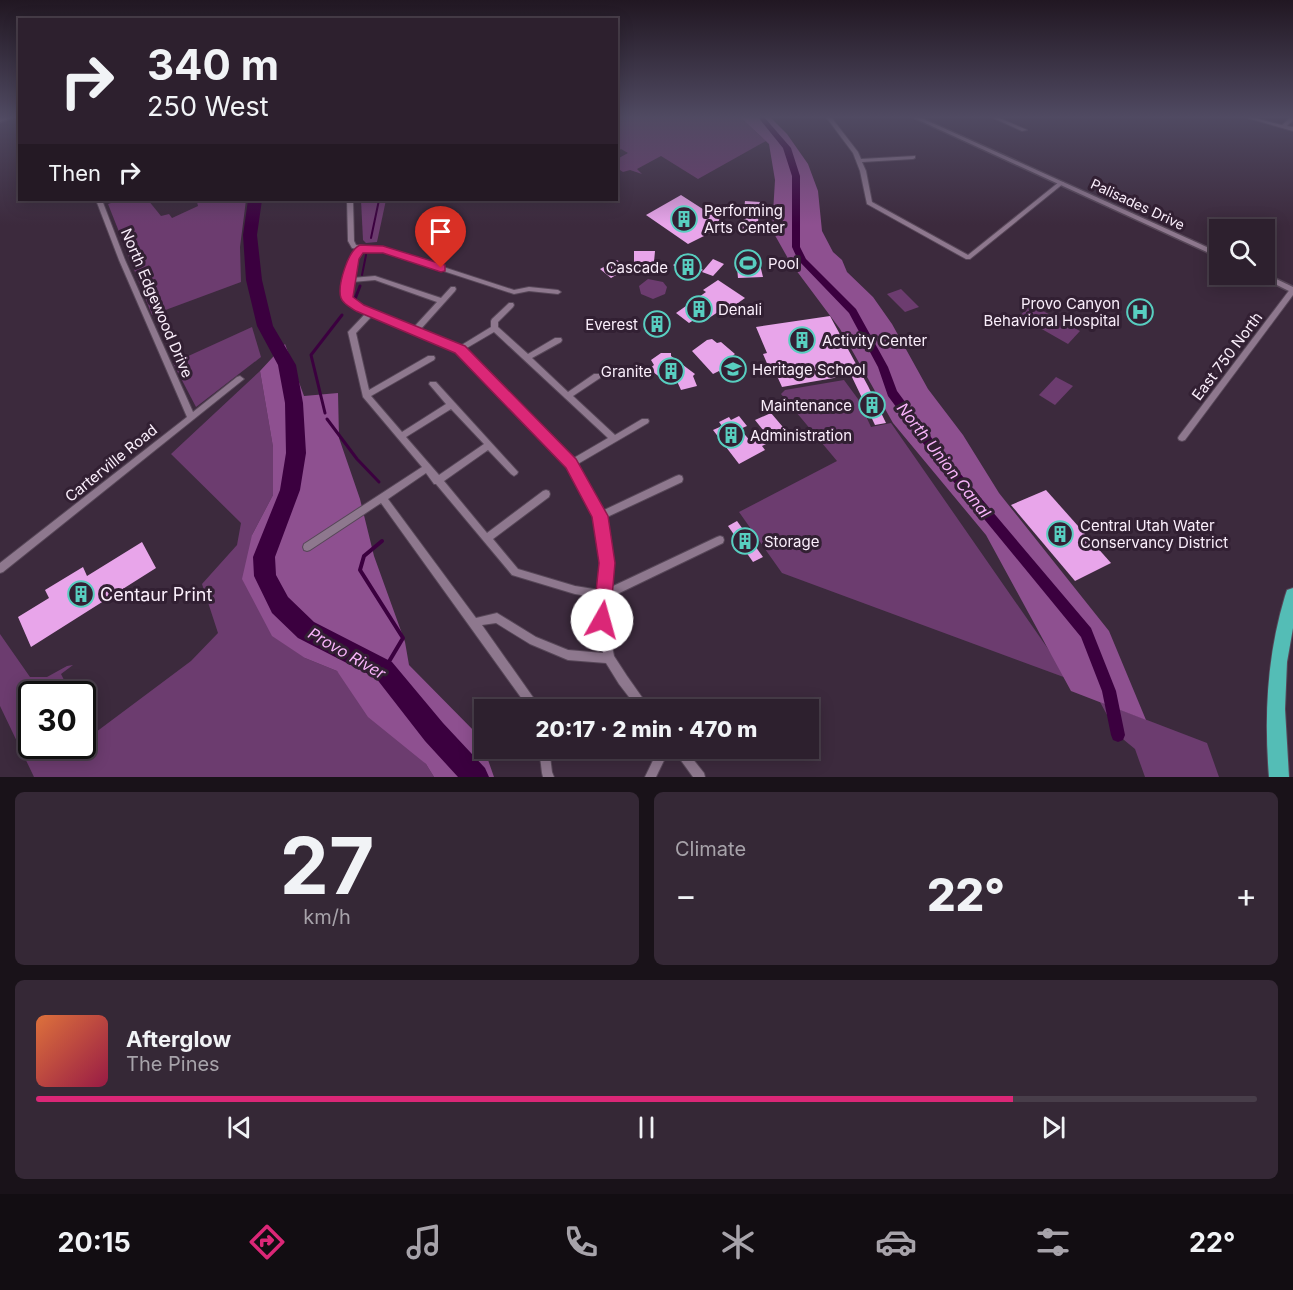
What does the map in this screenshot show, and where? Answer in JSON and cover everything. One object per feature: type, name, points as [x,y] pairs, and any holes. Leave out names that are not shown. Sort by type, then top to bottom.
[{"type":"highway","points":[[1279,777],[1276,700],[1282,635],[1293,596]]},
{"type":"street","points":[[855,153],[869,203],[968,258],[1060,183]]},
{"type":"street","name":"Palisades Drive","points":[[995,153],[1209,251]]},
{"type":"street","points":[[859,161],[913,157]]},
{"type":"street","name":"North Edgewood Drive","points":[[99,201],[122,260],[191,417]]},
{"type":"street","points":[[350,201],[351,241],[357,248],[383,249],[513,292],[529,289],[558,292]]},
{"type":"street","points":[[357,248],[346,293],[348,299],[360,308],[460,349],[571,464],[600,516],[607,563],[602,620],[609,658],[638,699]]},
{"type":"street","points":[[350,280],[375,278],[442,301]]},
{"type":"street","points":[[1275,282],[1293,290]]},
{"type":"street","points":[[416,330],[453,289]]},
{"type":"street","name":"East 750 North","points":[[1182,438],[1293,290]]},
{"type":"street","points":[[511,305],[494,321],[495,328],[613,438]]},
{"type":"street","points":[[371,312],[352,332],[366,395],[515,572],[575,590],[605,595],[720,540]]},
{"type":"street","points":[[460,349],[495,328]]},
{"type":"street","points":[[528,357],[558,340]]},
{"type":"street","points":[[366,395],[431,358]]},
{"type":"street","points":[[569,395],[597,376]]},
{"type":"street","name":"Carterville Road","points":[[0,569],[240,379]]},
{"type":"street","points":[[433,384],[514,472]]},
{"type":"street","points":[[401,436],[452,404]]},
{"type":"street","points":[[571,464],[645,421]]},
{"type":"street","points":[[437,481],[489,445]]},
{"type":"street","points":[[307,547],[427,468]]},
{"type":"street","points":[[600,516],[679,479]]},
{"type":"street","points":[[486,539],[546,494]]},
{"type":"street","points":[[382,498],[529,699]]},
{"type":"street","points":[[475,624],[497,618],[533,641],[568,655],[609,658]]},
{"type":"street","points":[[545,759],[546,773],[549,777]]},
{"type":"street","points":[[650,777],[660,759]]},
{"type":"street","points":[[686,759],[700,777]]},
{"type":"shaded area","points":[[628,153],[744,153],[698,179],[661,156],[637,169],[642,174],[630,170],[623,172],[618,169],[618,158]]},
{"type":"shaded area","points":[[771,153],[800,153],[808,164],[818,191],[822,231],[833,252],[842,260],[847,272],[873,297],[892,324],[928,389],[963,435],[999,493],[1109,631],[1146,720],[1071,691],[986,535],[893,423],[840,329],[790,262],[772,230],[775,180]]},
{"type":"shaded area","points":[[110,201],[149,201],[161,216],[169,214],[172,218],[198,206],[197,202],[200,201],[246,201],[240,247],[241,282],[152,315],[108,204]]},
{"type":"shaded area","points":[[361,201],[386,201],[377,242],[366,243],[363,240]]},
{"type":"shaded area","points":[[648,279],[663,282],[667,287],[665,294],[653,299],[641,294],[639,286]]},
{"type":"shaded area","points":[[901,289],[919,307],[905,312],[887,294]]},
{"type":"shaded area","points":[[1032,305],[1080,331],[1068,344],[1019,316]]},
{"type":"shaded area","points":[[252,327],[261,357],[196,407],[173,363]]},
{"type":"shaded area","points":[[285,344],[304,396],[338,393],[339,438],[360,499],[374,556],[405,642],[409,665],[474,731],[474,759],[488,759],[494,777],[434,777],[426,764],[368,717],[337,671],[305,658],[272,636],[242,579],[252,535],[273,495],[273,447],[260,371]]},
{"type":"shaded area","points":[[260,371],[273,447],[273,495],[252,535],[305,658],[337,671],[426,764],[434,777],[34,777],[25,759],[96,759],[96,732],[191,661],[218,633],[202,584],[237,545],[241,523],[171,454]]},
{"type":"shaded area","points":[[1056,377],[1073,386],[1055,405],[1039,395]]},
{"type":"shaded area","points":[[844,380],[858,399],[871,427],[891,423],[1069,679],[782,573],[739,512],[837,461],[781,394],[785,390]]},
{"type":"shaded area","points":[[0,634],[30,677],[47,677],[73,665],[61,674],[64,681],[18,681],[18,744],[0,706]]},
{"type":"shaded area","points":[[1100,702],[1207,743],[1219,777],[1145,777],[1135,749],[1118,735]]},
{"type":"building","name":"Performing Arts Center","points":[[681,195],[723,222],[711,229],[714,231],[688,244],[646,215]]},
{"type":"building","points":[[745,201],[760,202],[757,232],[742,231]]},
{"type":"building","points":[[634,251],[655,251],[654,262],[634,262]]},
{"type":"building","name":"Pool","points":[[736,257],[758,257],[763,277],[738,278]]},
{"type":"building","name":"Cascade","points":[[685,258],[703,270],[691,278],[673,265]]},
{"type":"building","points":[[713,259],[724,264],[713,276],[702,272]]},
{"type":"building","points":[[617,260],[628,268],[611,278],[600,269]]},
{"type":"building","points":[[718,280],[745,298],[731,308],[727,306],[703,322],[697,318],[689,323],[676,313],[706,292],[703,290]]},
{"type":"building","name":"Activity Center","points":[[830,316],[886,423],[875,425],[851,375],[782,387],[773,367],[769,368],[763,354],[767,353],[756,327]]},
{"type":"building","name":"Everest","points":[[646,317],[669,317],[669,331],[645,331]]},
{"type":"building","points":[[712,339],[717,343],[721,342],[735,354],[731,357],[736,361],[732,363],[737,367],[723,375],[719,371],[713,374],[692,351]]},
{"type":"building","name":"Granite","points":[[661,353],[671,353],[671,356],[695,374],[693,376],[697,386],[681,390],[676,379],[668,373],[661,378],[649,369],[654,365],[651,360]]},
{"type":"building","name":"Administration","points":[[771,413],[788,433],[762,446],[765,450],[739,464],[713,430],[722,426],[719,422],[729,417],[731,420],[739,416],[747,426],[740,429],[752,443],[767,435],[755,420]]},
{"type":"building","name":"Central Utah Water Conservancy District","points":[[1046,490],[1111,563],[1075,581],[1011,505]]},
{"type":"building","name":"Storage","points":[[737,521],[763,557],[753,562],[728,526]]},
{"type":"building","name":"Centaur Print","points":[[142,542],[156,568],[31,647],[18,617],[49,598],[45,590],[83,567],[87,576]]},
{"type":"waterway","name":"North Union Canal","points":[[789,153],[796,176],[796,247],[802,260],[853,311],[883,367],[892,393],[938,455],[1086,633],[1109,691],[1118,735]]},
{"type":"waterway","name":"Provo River","points":[[255,201],[250,235],[254,280],[265,326],[287,365],[294,403],[296,453],[290,490],[264,557],[265,576],[280,605],[306,630],[384,670],[434,732],[476,777]]},
{"type":"waterway","points":[[371,238],[379,201]]},
{"type":"waterway","points":[[362,275],[366,255]]},
{"type":"waterway","points":[[355,299],[360,286]]},
{"type":"waterway","points":[[325,413],[311,355],[342,315]]},
{"type":"waterway","points":[[327,419],[357,459],[379,482]]},
{"type":"waterway","points":[[382,541],[364,556],[360,570],[403,638],[384,670]]},
{"type":"place","name":"Performing Arts Center","points":[[684,219]]},
{"type":"place","name":"Pool","points":[[748,263]]},
{"type":"place","name":"Cascade","points":[[688,267]]},
{"type":"place","name":"Denali","points":[[699,309]]},
{"type":"place","name":"Provo Canyon Behavioral Hospital","points":[[1140,312]]},
{"type":"place","name":"Everest","points":[[657,324]]},
{"type":"place","name":"Activity Center","points":[[802,340]]},
{"type":"place","name":"Heritage School","points":[[733,369]]},
{"type":"place","name":"Granite","points":[[671,371]]},
{"type":"place","name":"Maintenance","points":[[872,405]]},
{"type":"place","name":"Administration","points":[[731,435]]},
{"type":"place","name":"Central Utah Water Conservancy District","points":[[1060,534]]},
{"type":"place","name":"Storage","points":[[745,541]]},
{"type":"place","name":"Centaur Print","points":[[81,594]]},
{"type":"route","points":[[441,268],[383,249],[360,249],[353,259],[346,293],[348,299],[360,308],[460,349],[571,464],[600,516],[607,563],[602,620]]}]
